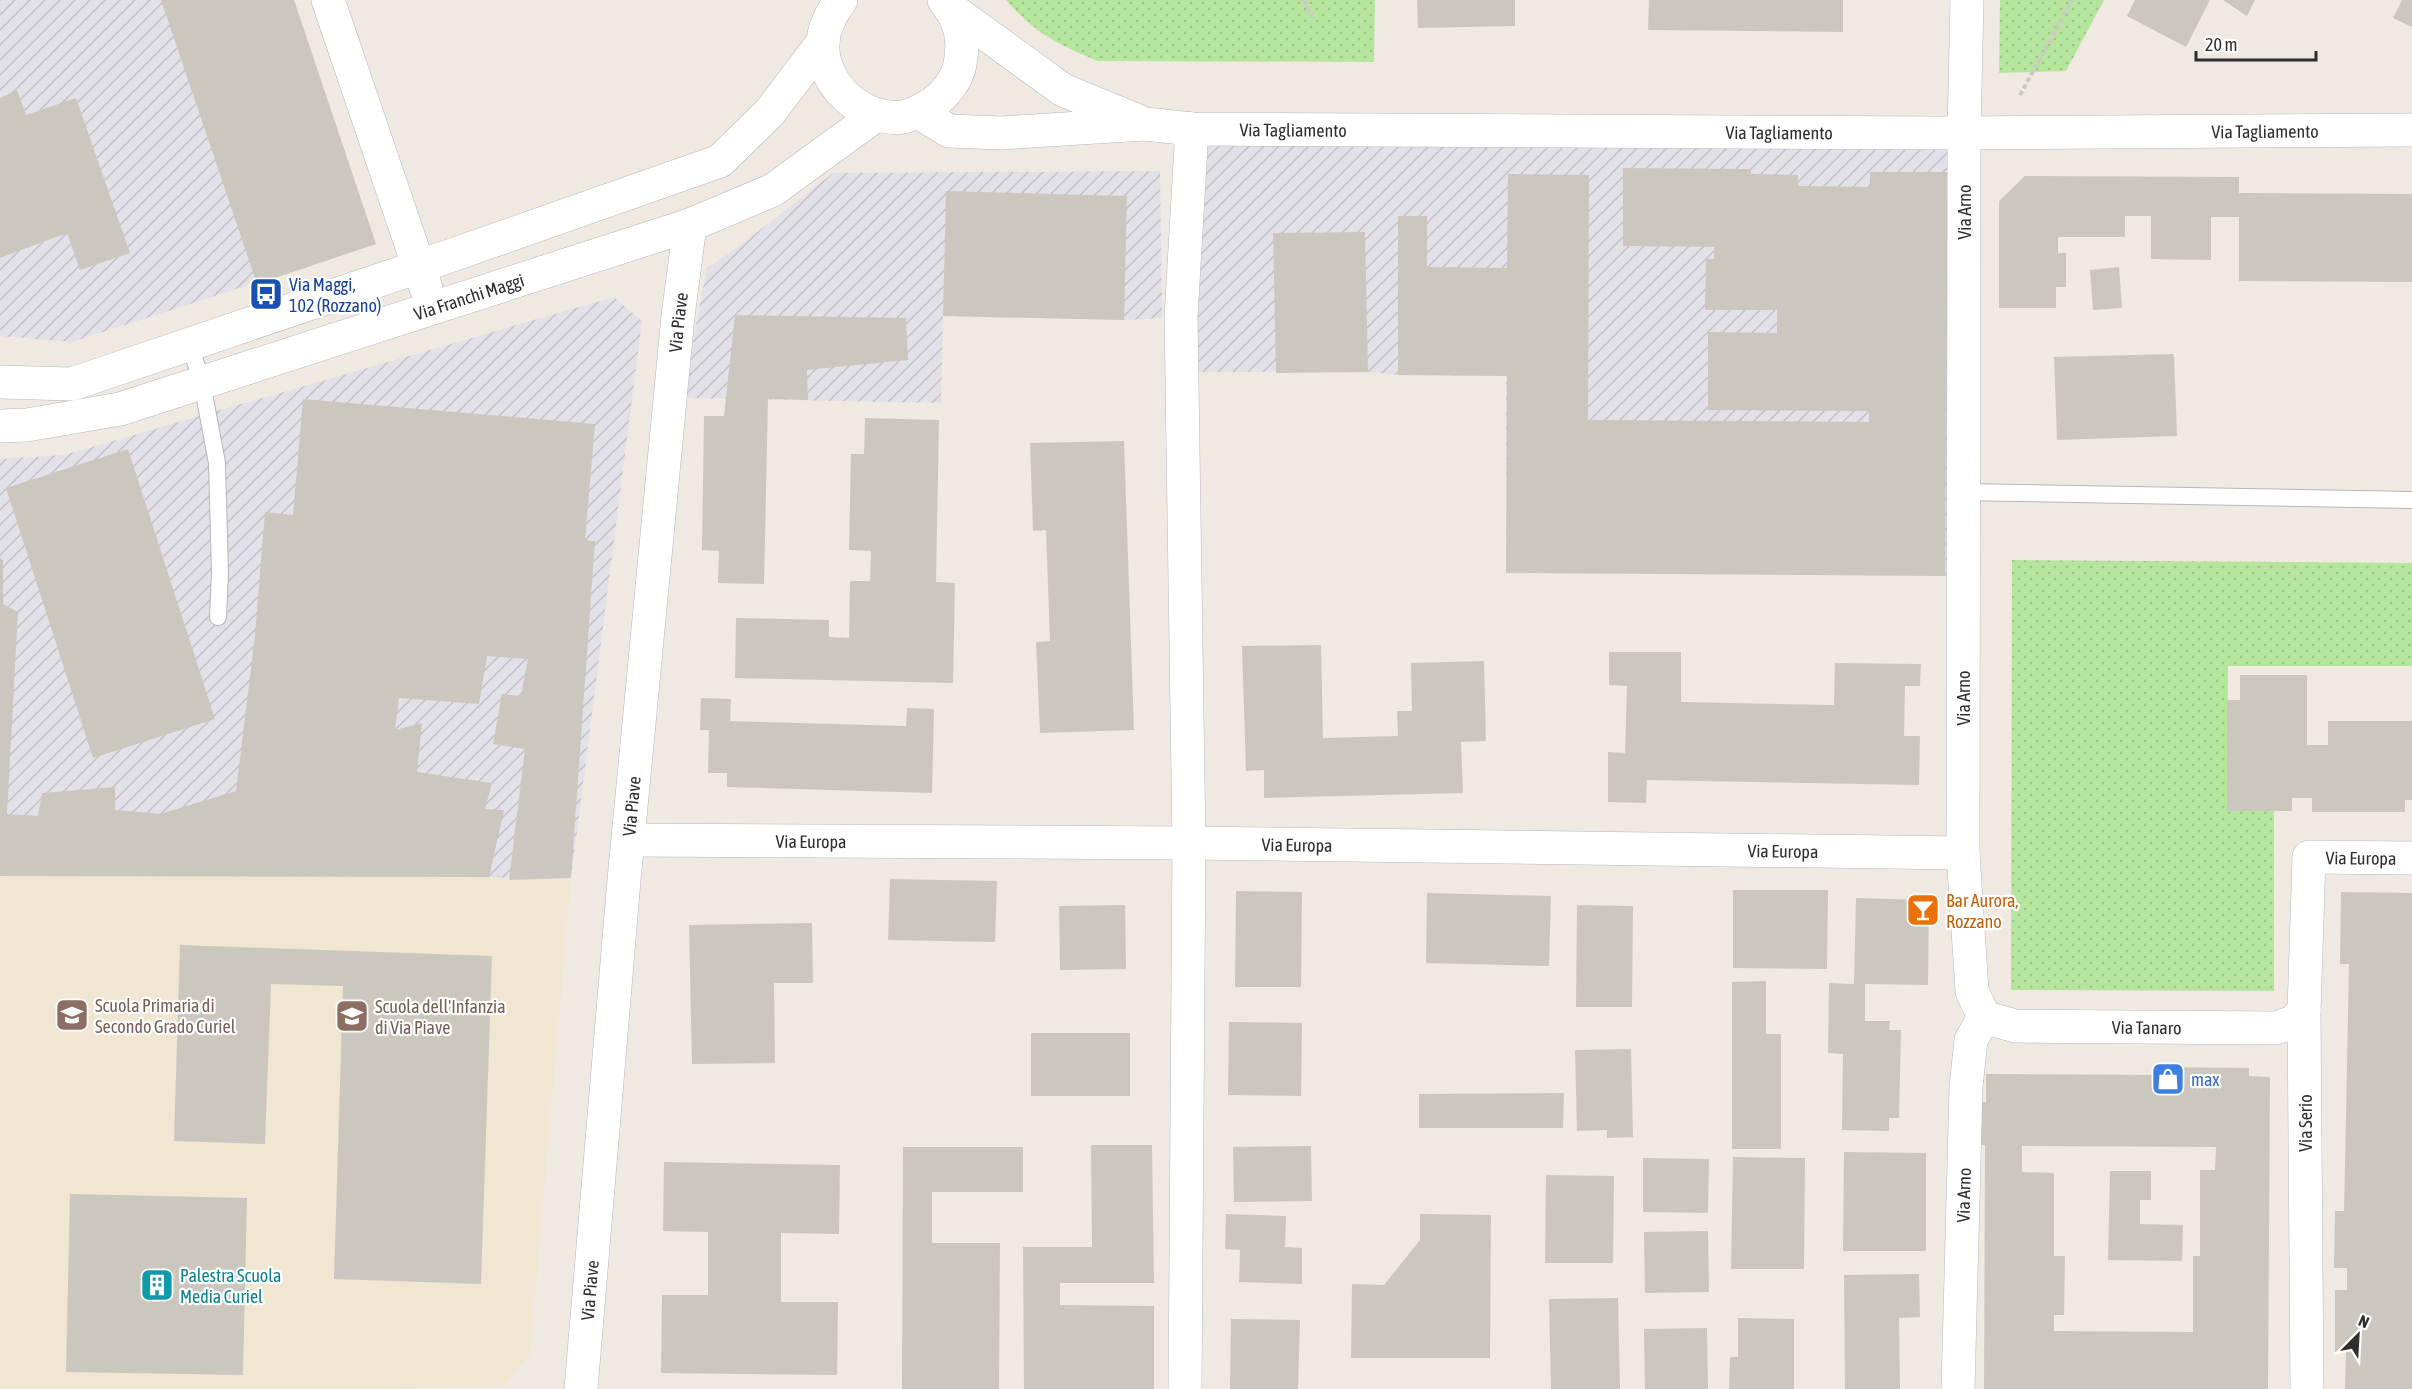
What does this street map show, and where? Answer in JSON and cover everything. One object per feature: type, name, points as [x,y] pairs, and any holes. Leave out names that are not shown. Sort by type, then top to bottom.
[{"type":"street","points":[[328,0],[432,307]]},
{"type":"street","points":[[841,0],[829,17],[823,42],[826,68],[844,97],[876,115],[903,117],[918,112],[942,97],[958,72],[963,46],[949,6]]},
{"type":"street","name":"Via Arno","points":[[1958,1389],[1966,1087],[1971,1040],[1984,1017],[1972,991],[1963,853],[1966,0]]},
{"type":"street","name":"Via Tagliamento","points":[[949,6],[1063,90],[1145,124]]},
{"type":"street","points":[[0,382],[72,384],[418,267],[720,161],[770,112],[823,42]]},
{"type":"street","name":"Via Tagliamento","points":[[918,112],[949,131],[1001,133],[1145,124],[1192,129],[1964,133],[2412,130]]},
{"type":"street","name":"Via Franchi Maggi","points":[[0,426],[27,425],[120,409],[690,225],[773,190],[876,115]]},
{"type":"street","points":[[1185,1389],[1189,843],[1181,317],[1192,129]]},
{"type":"street","name":"Via Piave","points":[[582,1389],[629,840],[678,316],[690,225]]},
{"type":"street","name":"Via Europa","points":[[629,840],[1189,843],[1963,853]]},
{"type":"street","name":"Via Europa","points":[[2309,857],[2412,858]]},
{"type":"street","name":"Via Serio","points":[[2307,1389],[2304,1011],[2309,857]]},
{"type":"street","name":"Via Tanaro","points":[[1984,1017],[2016,1026],[2276,1028],[2293,1022],[2304,1011]]},
{"type":"lane","points":[[190,345],[202,382],[217,463],[220,573],[218,617]]},
{"type":"lane","points":[[1964,492],[2412,500]]},
{"type":"path","points":[[1304,0],[1313,18]]},
{"type":"path","points":[[2000,133],[2072,0]]},
{"type":"shaded area","points":[[0,0],[294,0],[376,244],[72,342],[0,336]]},
{"type":"shaded area","points":[[1192,129],[1964,133],[1963,576],[1506,573],[1506,376],[1398,375],[1368,372],[1182,372]]},
{"type":"shaded area","points":[[1160,171],[1162,318],[1124,320],[943,316],[941,403],[682,398],[707,268],[742,244],[833,173]]},
{"type":"shaded area","points":[[614,297],[642,321],[571,878],[0,876],[0,459],[64,455]]},
{"type":"shaded area","name":"Scuola dell'Infanzia di Via Piave","points":[[0,876],[489,877],[509,880],[571,878],[530,1354],[505,1385],[389,1389],[0,1389]]},
{"type":"green space","points":[[1006,0],[1375,0],[1374,62],[1098,61],[1037,30]]},
{"type":"green space","points":[[2000,0],[2104,0],[2066,71],[1999,73]]},
{"type":"green space","points":[[2012,560],[2412,563],[2412,666],[2228,666],[2227,811],[2274,811],[2274,991],[2011,990]]},
{"type":"building","points":[[161,0],[294,0],[376,244],[257,284]]},
{"type":"building","points":[[1417,0],[1515,0],[1515,26],[1418,28]]},
{"type":"building","points":[[1649,0],[1843,0],[1843,32],[1648,30]]},
{"type":"building","points":[[2135,0],[2210,0],[2186,47],[2127,16]]},
{"type":"building","points":[[2223,0],[2255,0],[2247,16]]},
{"type":"building","points":[[2402,0],[2412,0],[2412,27],[2393,18]]},
{"type":"building","points":[[17,90],[26,115],[76,98],[130,253],[80,270],[67,233],[0,258],[0,98]]},
{"type":"building","points":[[1623,168],[1751,169],[1751,174],[1798,175],[1798,186],[1870,187],[1870,172],[1948,172],[1945,576],[1506,573],[1507,376],[1398,375],[1398,216],[1427,216],[1427,267],[1507,268],[1508,174],[1589,175],[1588,420],[1869,422],[1869,411],[1708,410],[1708,332],[1777,333],[1777,310],[1705,310],[1706,259],[1714,259],[1714,247],[1623,246]]},
{"type":"building","points":[[2025,176],[2239,177],[2239,193],[2412,194],[2412,282],[2239,281],[2239,217],[2211,217],[2211,260],[2151,259],[2151,216],[2125,216],[2125,237],[2058,237],[2058,253],[2066,253],[2066,287],[2056,287],[2056,308],[1999,308],[1999,201]]},
{"type":"building","points":[[946,191],[1127,196],[1124,320],[943,316]]},
{"type":"building","points":[[1365,232],[1368,372],[1276,373],[1273,233]]},
{"type":"building","points":[[2119,267],[2122,308],[2093,310],[2090,270]]},
{"type":"building","points":[[735,315],[906,318],[908,360],[807,370],[808,400],[768,399],[764,584],[718,583],[719,551],[702,550],[704,416],[724,416]]},
{"type":"building","points":[[2174,354],[2177,436],[2057,440],[2054,357]]},
{"type":"building","points":[[303,399],[595,424],[585,540],[595,541],[571,878],[509,880],[525,749],[493,744],[502,694],[521,696],[528,659],[487,656],[479,704],[399,698],[395,730],[422,723],[417,772],[492,783],[485,809],[504,810],[489,877],[0,876],[0,558],[3,560],[3,604],[18,612],[7,814],[38,816],[42,793],[115,787],[115,810],[160,814],[236,791],[255,635],[265,512],[293,515]]},
{"type":"building","points":[[865,418],[939,420],[936,582],[955,583],[953,683],[735,678],[736,618],[829,620],[829,637],[849,638],[850,581],[870,581],[871,551],[849,550],[851,454],[864,454]]},
{"type":"building","points":[[1124,441],[1134,730],[1040,733],[1036,642],[1050,641],[1046,530],[1033,531],[1030,443]]},
{"type":"building","points":[[128,449],[215,719],[93,758],[6,488]]},
{"type":"building","points":[[1321,645],[1323,738],[1398,736],[1397,711],[1412,711],[1411,663],[1484,661],[1486,741],[1461,742],[1463,793],[1264,798],[1264,770],[1246,771],[1242,646]]},
{"type":"building","points":[[1609,652],[1681,652],[1681,702],[1834,705],[1835,663],[1921,664],[1920,686],[1905,686],[1904,736],[1920,736],[1919,785],[1647,780],[1646,803],[1608,802],[1608,752],[1625,753],[1627,686],[1609,685]]},
{"type":"building","points":[[2240,675],[2307,675],[2307,745],[2328,745],[2328,721],[2412,721],[2412,800],[2405,800],[2405,812],[2312,812],[2312,798],[2292,798],[2292,811],[2227,811],[2227,700],[2240,700]]},
{"type":"building","points":[[701,698],[731,699],[730,721],[906,726],[907,708],[934,709],[932,793],[727,787],[727,773],[708,773],[709,730],[700,730]]},
{"type":"building","points":[[890,879],[997,881],[995,942],[888,940]]},
{"type":"building","points":[[1733,890],[1828,890],[1827,969],[1733,968]]},
{"type":"building","points":[[1236,891],[1302,892],[1301,987],[1235,987]]},
{"type":"building","points":[[2341,892],[2412,893],[2412,1389],[2345,1389],[2346,1352],[2335,1352],[2335,1290],[2347,1290],[2347,1268],[2334,1268],[2335,1211],[2344,1211],[2349,964],[2340,964]]},
{"type":"building","points":[[1427,893],[1551,896],[1549,966],[1426,963]]},
{"type":"building","points":[[1856,898],[1929,900],[1928,985],[1865,984],[1865,1021],[1890,1021],[1889,1030],[1901,1030],[1899,1118],[1889,1118],[1889,1131],[1842,1130],[1843,1054],[1828,1053],[1829,983],[1854,984]]},
{"type":"building","points":[[1125,905],[1126,969],[1060,970],[1059,906]]},
{"type":"building","points":[[1577,905],[1633,906],[1632,1007],[1576,1007]]},
{"type":"building","points":[[812,923],[813,983],[774,983],[775,1063],[692,1064],[689,925]]},
{"type":"building","points":[[180,945],[492,956],[481,1284],[334,1279],[343,986],[271,984],[265,1144],[174,1141]]},
{"type":"building","points":[[1766,981],[1766,1034],[1781,1034],[1781,1149],[1732,1149],[1732,982]]},
{"type":"building","points":[[1229,1022],[1302,1023],[1301,1096],[1228,1095]]},
{"type":"building","points":[[1031,1033],[1130,1033],[1130,1096],[1031,1096]]},
{"type":"building","points":[[1631,1049],[1633,1137],[1607,1138],[1607,1130],[1577,1131],[1575,1050]]},
{"type":"building","points":[[2162,1067],[2249,1068],[2249,1076],[2270,1077],[2268,1389],[1984,1389],[1985,1145],[1978,1145],[1978,1102],[1986,1102],[1986,1074],[2162,1075]],"holes":[[[2022,1146],[2216,1147],[2215,1170],[2200,1170],[2200,1256],[2193,1256],[2193,1332],[2054,1331],[2054,1315],[2064,1315],[2065,1256],[2054,1256],[2054,1173],[2022,1172]]]},
{"type":"building","points":[[1564,1093],[1563,1128],[1419,1128],[1419,1094]]},
{"type":"building","points":[[1091,1145],[1152,1145],[1154,1283],[1060,1283],[1060,1305],[1154,1306],[1154,1389],[1024,1389],[1023,1247],[1092,1247]]},
{"type":"building","points":[[1311,1146],[1312,1201],[1234,1202],[1233,1147]]},
{"type":"building","points":[[903,1147],[1023,1147],[1023,1192],[932,1192],[932,1243],[1000,1243],[999,1389],[902,1389]]},
{"type":"building","points":[[1844,1152],[1926,1153],[1926,1251],[1843,1251]]},
{"type":"building","points":[[1733,1157],[1805,1158],[1804,1269],[1731,1269]]},
{"type":"building","points":[[1643,1158],[1709,1159],[1708,1213],[1643,1212]]},
{"type":"building","points":[[664,1162],[840,1165],[839,1234],[781,1233],[781,1302],[838,1302],[837,1375],[661,1373],[662,1295],[708,1295],[708,1232],[663,1231]]},
{"type":"building","points":[[2110,1171],[2151,1171],[2151,1200],[2140,1200],[2140,1224],[2183,1225],[2182,1261],[2108,1260]]},
{"type":"building","points":[[1546,1175],[1614,1176],[1613,1263],[1545,1263]]},
{"type":"building","name":"Palestra Scuola Media Curiel","points":[[70,1194],[247,1198],[243,1375],[66,1372]]},
{"type":"building","points":[[1226,1214],[1286,1216],[1285,1247],[1302,1248],[1302,1284],[1239,1282],[1240,1250],[1225,1249]]},
{"type":"building","points":[[1420,1214],[1491,1215],[1490,1358],[1351,1358],[1352,1284],[1384,1285],[1420,1240]]},
{"type":"building","points":[[1708,1231],[1709,1292],[1645,1293],[1644,1232]]},
{"type":"building","points":[[1919,1274],[1920,1317],[1899,1318],[1900,1389],[1845,1389],[1844,1275]]},
{"type":"building","points":[[1618,1298],[1620,1389],[1551,1389],[1549,1299]]},
{"type":"building","points":[[1738,1318],[1794,1319],[1794,1389],[1729,1389],[1730,1357],[1738,1357]]},
{"type":"building","points":[[1231,1319],[1300,1320],[1298,1389],[1230,1389]]},
{"type":"building","points":[[1707,1328],[1708,1389],[1645,1389],[1644,1329]]},
{"type":"place","name":"Via Maggi, 102 (Rozzano)","points":[[266,294]]},
{"type":"place","name":"Bar Aurora, Rozzano","points":[[1923,910]]},
{"type":"place","name":"Scuola Primaria di Secondo Grado Curiel","points":[[72,1015]]},
{"type":"place","name":"Scuola dell'Infanzia di Via Piave","points":[[352,1016]]},
{"type":"place","name":"max","points":[[2168,1079]]},
{"type":"place","name":"Palestra Scuola Media Curiel","points":[[157,1285]]}]
